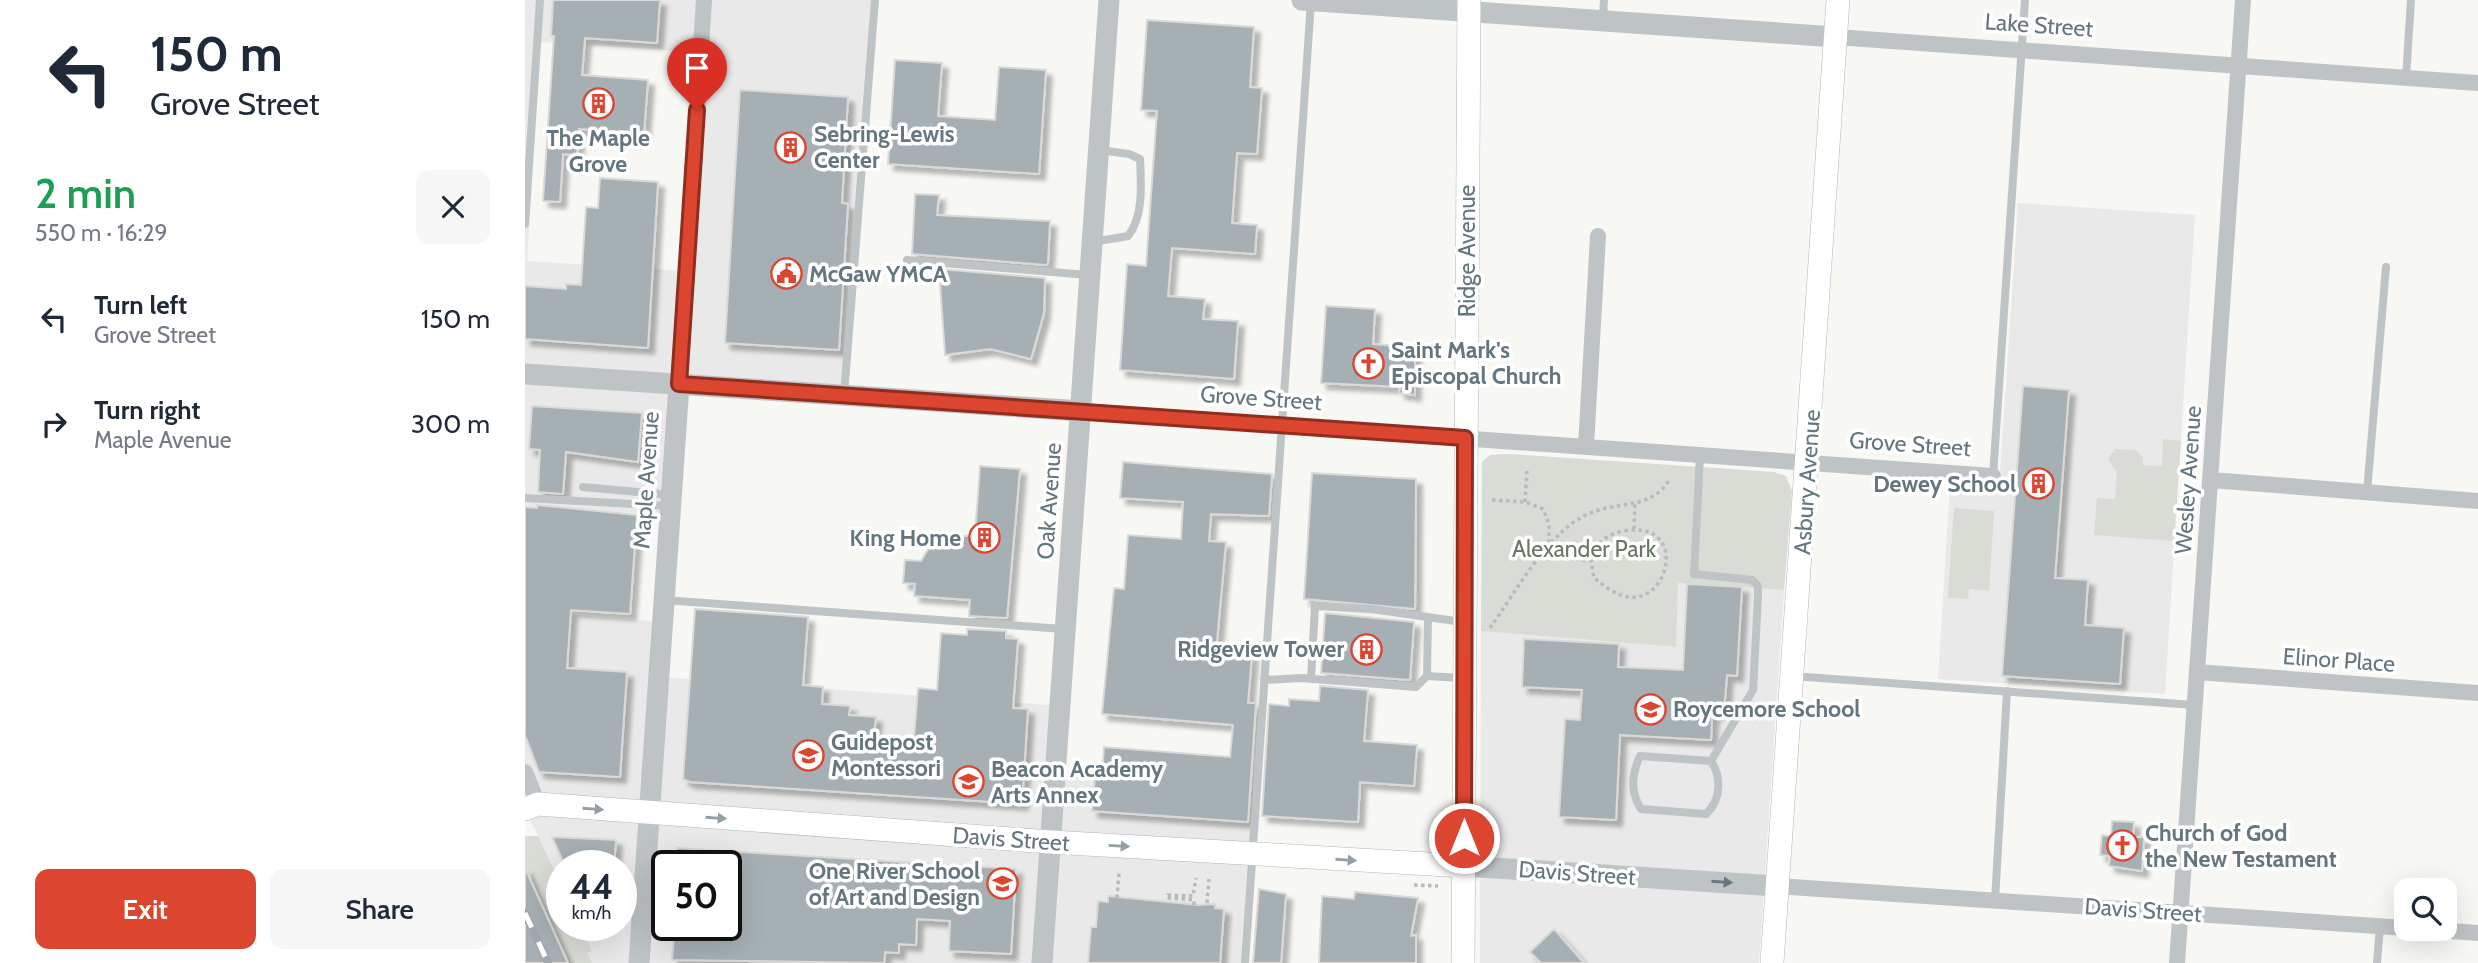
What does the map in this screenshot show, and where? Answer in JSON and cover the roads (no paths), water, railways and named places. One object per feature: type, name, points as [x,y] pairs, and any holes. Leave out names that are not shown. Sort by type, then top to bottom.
[{"type":"main road","name":"Asbury Avenue","points":[[1772,963],[1838,0]]},
{"type":"main road","name":"Ridge Avenue","points":[[1463,963],[1469,6]]},
{"type":"main road","name":"Davis Street","points":[[529,802],[1051,842],[1464,866]]},
{"type":"street","name":"Maple Avenue","points":[[639,963],[704,0]]},
{"type":"street","name":"Oak Avenue","points":[[1042,963],[1109,0]]},
{"type":"street","name":"Lake Street","points":[[1302,0],[1604,10],[1836,37],[2478,83]]},
{"type":"street","name":"Wesley Avenue","points":[[2177,963],[2243,0]]},
{"type":"street","points":[[1586,446],[1598,236]]},
{"type":"street","name":"Grove Street","points":[[525,374],[1993,476]]},
{"type":"street","points":[[2211,480],[2478,501]]},
{"type":"street","name":"Elinor Place","points":[[2197,672],[2478,693]]},
{"type":"street","points":[[525,772],[529,802]]},
{"type":"street","name":"Davis Street","points":[[1464,866],[2394,927]]},
{"type":"street","points":[[2457,931],[2478,933]]},
{"type":"lane","points":[[525,224],[540,0]]},
{"type":"lane","points":[[844,396],[874,0]]},
{"type":"lane","points":[[1245,963],[1311,0]]},
{"type":"lane","points":[[1993,476],[2025,0]]},
{"type":"lane","points":[[2406,78],[2411,0]]},
{"type":"lane","points":[[1093,242],[1128,236],[1137,221],[1139,198],[1140,159],[1129,153],[1099,150]]},
{"type":"lane","points":[[907,260],[1091,275]]},
{"type":"lane","points":[[2367,492],[2386,267]]},
{"type":"lane","points":[[1700,455],[1694,574],[1752,580],[1758,586],[1753,690],[1711,761]]},
{"type":"lane","points":[[583,486],[671,501]]},
{"type":"lane","points":[[525,499],[671,501]]},
{"type":"lane","points":[[664,600],[1066,630]]},
{"type":"lane","points":[[1311,679],[1315,607],[1371,608],[1465,623]]},
{"type":"lane","points":[[1427,677],[1428,617]]},
{"type":"lane","points":[[1792,676],[2194,705]]},
{"type":"lane","points":[[1264,680],[1311,679],[1416,687],[1427,677],[1465,678]]},
{"type":"lane","points":[[1995,901],[2007,691]]},
{"type":"lane","points":[[1640,756],[1711,761],[1718,772],[1717,796],[1715,806],[1706,814],[1641,809],[1637,802],[1634,776],[1640,756]]},
{"type":"lane","points":[[2377,963],[2380,926]]},
{"type":"railway","points":[[525,913],[548,963]]},
{"type":"place","name":"The Maple Grove","points":[[598,104]]},
{"type":"place","name":"Sebring-Lewis Center","points":[[791,147]]},
{"type":"place","name":"McGaw YMCA","points":[[786,274]]},
{"type":"place","name":"Saint Mark's Episcopal Church","points":[[1368,363]]},
{"type":"place","name":"Dewey School","points":[[2039,484]]},
{"type":"place","name":"King Home","points":[[984,538]]},
{"type":"place","name":"Ridgeview Tower","points":[[1367,649]]},
{"type":"place","name":"Roycemore School","points":[[1650,709]]},
{"type":"place","name":"Guidepost Montessori","points":[[808,755]]},
{"type":"place","name":"Beacon Academy Arts Annex","points":[[968,782]]},
{"type":"place","name":"Church of God the New Testament","points":[[2122,846]]},
{"type":"place","name":"One River School of Art and Design","points":[[1003,884]]},
{"type":"park label","name":"Alexander Park","points":[[1584,549]]}]
